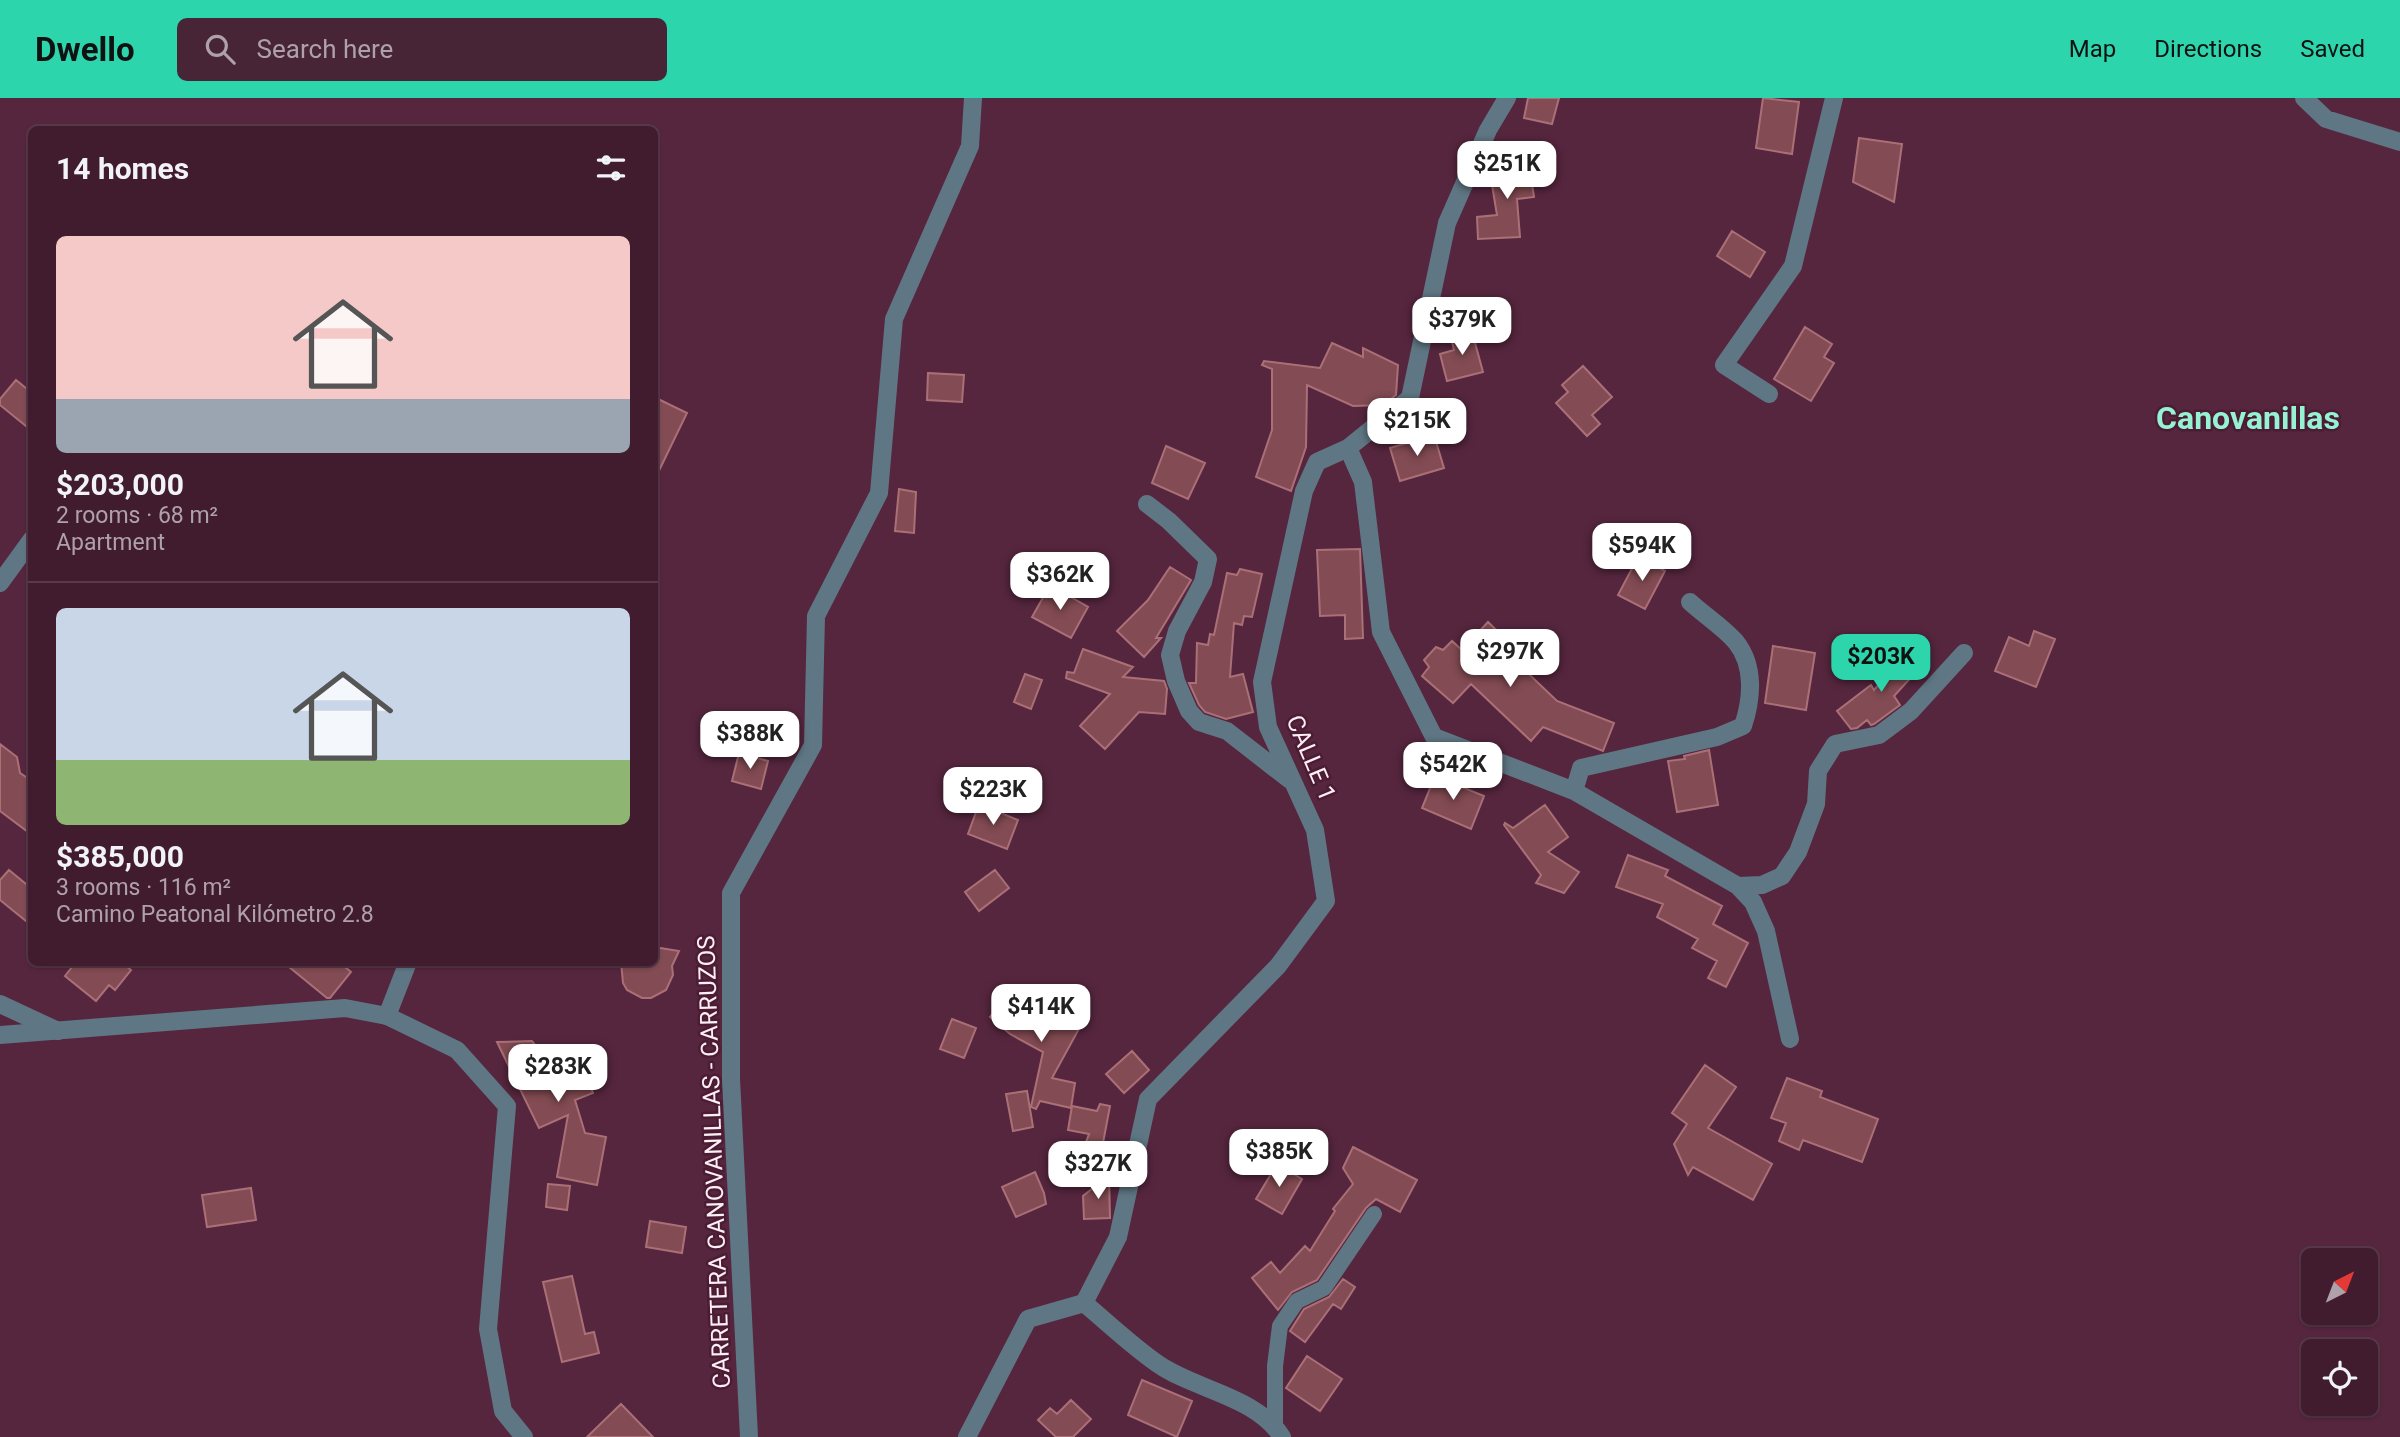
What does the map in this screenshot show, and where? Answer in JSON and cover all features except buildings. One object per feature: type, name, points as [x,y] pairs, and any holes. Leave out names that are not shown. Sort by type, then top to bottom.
[{"type":"street","name":"CARRETERA CANOVANILLAS - CARRUZOS","points":[[749,1437],[731,1079],[731,893],[813,745],[816,616],[879,493],[894,319],[970,146],[973,98]]},
{"type":"street","name":"CALLE 1","points":[[1084,1303],[1118,1237],[1148,1099],[1278,966],[1326,901],[1315,830],[1268,727],[1262,682],[1304,491],[1317,462],[1348,448],[1410,398],[1447,223],[1488,130],[1507,98]]},
{"type":"street","points":[[1769,394],[1724,365],[1793,266],[1834,98]]},
{"type":"street","points":[[2304,98],[2326,119],[2400,142]]},
{"type":"street","points":[[1348,448],[1363,482],[1381,632],[1434,737],[1574,791],[1738,886],[1753,902],[1766,931],[1790,1040]]},
{"type":"street","points":[[1147,504],[1208,559],[1203,582],[1177,631],[1170,655],[1176,681],[1189,710],[1199,722],[1227,731],[1236,737],[1293,782]]},
{"type":"street","points":[[0,583],[28,545]]},
{"type":"street","points":[[1574,791],[1581,768],[1717,737],[1743,726],[1749,705],[1750,673],[1737,643],[1690,602]]},
{"type":"street","points":[[1738,886],[1762,886],[1782,876],[1798,852],[1816,804],[1818,771],[1835,744],[1879,735],[1911,711],[1964,653]]},
{"type":"street","points":[[387,1016],[406,966]]},
{"type":"street","points":[[0,1004],[58,1031]]},
{"type":"street","points":[[0,1035],[345,1009],[387,1016],[457,1050],[507,1106],[488,1329],[503,1411],[524,1437]]},
{"type":"street","points":[[1278,1432],[1275,1366],[1280,1326],[1297,1301],[1324,1288],[1374,1214]]},
{"type":"street","points":[[967,1437],[1028,1319],[1084,1303],[1160,1366],[1237,1400],[1278,1432]]},
{"type":"district","name":"Canovanillas","points":[[2248,418]]}]
